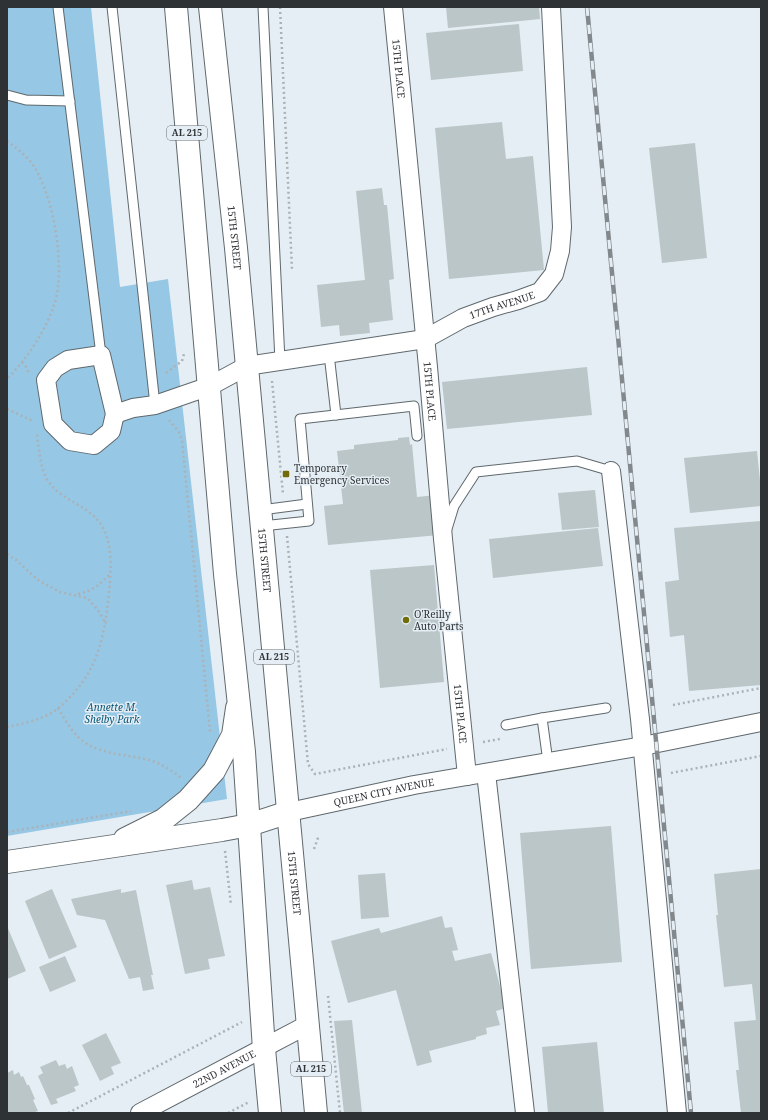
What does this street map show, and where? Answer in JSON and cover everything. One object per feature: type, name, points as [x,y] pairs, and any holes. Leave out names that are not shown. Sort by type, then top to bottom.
[{"type":"main road","name":"AL 215","points":[[176,7],[210,386],[225,574],[238,695],[249,825],[256,1053],[261,1110]]},
{"type":"main road","name":"15TH STREET","points":[[210,7],[236,248],[316,1113]]},
{"type":"main road","points":[[111,846],[163,820],[188,800],[214,772],[233,735],[238,695]]},
{"type":"main road","name":"QUEEN CITY AVENUE","points":[[7,862],[111,846],[184,837],[249,825],[289,812]]},
{"type":"street","name":"15TH PLACE","points":[[393,7],[467,776]]},
{"type":"street","name":"17TH AVENUE","points":[[115,414],[133,408],[160,403],[210,386],[247,366],[425,340],[463,318],[540,292],[554,274],[560,251],[562,228],[551,7]]},
{"type":"street","points":[[101,355],[115,414],[112,431],[94,445],[70,441],[53,424],[46,380],[55,368],[68,360],[101,355]]},
{"type":"street","points":[[611,471],[643,746],[677,1113]]},
{"type":"street","name":"QUEEN CITY AVENUE","points":[[289,812],[414,785],[643,746],[761,722]]},
{"type":"street","points":[[486,773],[525,1113]]},
{"type":"street","name":"22ND AVENUE","points":[[140,1113],[307,1025]]},
{"type":"lane","points":[[58,7],[101,355]]},
{"type":"lane","points":[[112,7],[160,403]]},
{"type":"lane","points":[[263,7],[275,362]]},
{"type":"lane","points":[[7,95],[26,100],[70,101]]},
{"type":"lane","points":[[329,354],[336,415]]},
{"type":"lane","points":[[261,518],[286,524],[309,521],[300,419],[414,406],[417,436]]},
{"type":"lane","points":[[443,539],[454,506],[476,472],[577,461],[611,471]]},
{"type":"lane","points":[[261,518],[284,507],[307,504]]},
{"type":"lane","points":[[506,725],[606,708]]},
{"type":"lane","points":[[542,718],[548,762]]},
{"type":"path","points":[[280,7],[292,271]]},
{"type":"path","points":[[7,141],[30,162],[39,176],[52,210],[58,243],[59,278],[56,301],[49,318],[38,339],[22,362],[7,379]]},
{"type":"path","points":[[184,354],[182,361],[166,374],[160,403],[165,418],[175,426],[182,440],[210,720],[209,738]]},
{"type":"path","points":[[22,362],[26,367],[30,379]]},
{"type":"path","points":[[275,362],[284,507]]},
{"type":"path","points":[[7,409],[35,422],[34,417]]},
{"type":"path","points":[[7,727],[36,719],[53,712],[66,701],[85,680],[100,648],[106,625],[110,551],[104,529],[99,520],[90,512],[61,494],[48,481],[43,471],[36,428]]},
{"type":"path","points":[[286,524],[308,764],[315,774],[507,737]]},
{"type":"path","points":[[7,554],[43,583],[60,592],[81,596],[92,602],[106,625]]},
{"type":"path","points":[[75,595],[95,588],[110,573]]},
{"type":"path","points":[[673,705],[761,688]]},
{"type":"path","points":[[58,708],[72,730],[83,741],[105,752],[152,761],[176,773],[185,781]]},
{"type":"path","points":[[671,773],[761,756]]},
{"type":"path","points":[[7,832],[133,810]]},
{"type":"path","points":[[315,852],[314,847],[319,835]]},
{"type":"path","points":[[221,851],[226,851],[232,905]]},
{"type":"path","points":[[327,988],[340,1113]]},
{"type":"path","points":[[68,1113],[244,1021],[256,1053]]},
{"type":"path","points":[[228,1113],[252,1101],[261,1110]]},
{"type":"green space","name":"Annette M. Shelby Park","points":[[7,7],[91,7],[120,287],[168,279],[227,799],[7,836]]},
{"type":"building","points":[[446,7],[539,7],[540,19],[448,28]]},
{"type":"building","points":[[519,24],[523,71],[431,80],[426,33]]},
{"type":"building","points":[[502,122],[506,159],[533,156],[544,270],[449,279],[435,128]]},
{"type":"building","points":[[695,143],[707,258],[662,263],[649,148]]},
{"type":"building","points":[[382,188],[384,205],[387,205],[394,279],[389,280],[393,320],[369,323],[370,333],[340,336],[339,325],[321,327],[317,285],[365,280],[356,191]]},
{"type":"building","points":[[587,367],[592,415],[447,429],[442,382]]},
{"type":"building","points":[[409,437],[410,445],[412,444],[417,497],[436,495],[439,535],[328,545],[324,506],[343,504],[337,451],[354,449],[354,445],[398,440],[398,438]]},
{"type":"building","points":[[757,451],[761,506],[690,513],[684,458]]},
{"type":"building","points":[[595,490],[599,527],[562,530],[558,493]]},
{"type":"building","points":[[761,521],[761,685],[689,691],[684,635],[670,637],[665,582],[679,580],[674,528]]},
{"type":"building","points":[[598,528],[603,566],[493,578],[489,539]]},
{"type":"building","points":[[434,565],[444,682],[380,688],[370,570]]},
{"type":"building","points":[[611,826],[622,962],[531,969],[520,833]]},
{"type":"building","points":[[761,869],[761,1113],[741,1113],[736,1070],[739,1070],[734,1022],[756,1020],[752,984],[724,987],[716,915],[718,915],[714,874]]},
{"type":"building","points":[[385,873],[389,917],[361,919],[358,875]]},
{"type":"building","points":[[192,880],[194,890],[210,887],[225,956],[208,959],[210,969],[185,974],[166,885]]},
{"type":"building","points":[[52,889],[77,947],[49,959],[25,901]]},
{"type":"building","points":[[121,889],[121,893],[136,890],[153,975],[151,975],[154,989],[143,991],[140,977],[129,979],[105,920],[77,915],[71,899]]},
{"type":"building","points":[[442,916],[445,928],[452,927],[458,950],[452,951],[455,961],[491,953],[506,1008],[496,1011],[500,1025],[486,1028],[487,1034],[476,1037],[476,1039],[429,1051],[432,1062],[417,1066],[396,990],[348,1003],[331,941],[379,928],[381,933]]},
{"type":"building","points":[[7,926],[26,971],[7,979]]},
{"type":"building","points":[[65,956],[76,981],[50,992],[39,967]]},
{"type":"building","points":[[352,1020],[362,1113],[344,1113],[334,1021]]},
{"type":"building","points":[[106,1033],[121,1063],[111,1067],[114,1074],[100,1081],[82,1045]]},
{"type":"building","points":[[597,1042],[604,1113],[548,1113],[542,1047]]},
{"type":"building","points":[[56,1060],[59,1066],[65,1064],[67,1069],[72,1066],[79,1085],[74,1087],[76,1091],[56,1099],[58,1103],[51,1105],[38,1076],[43,1073],[40,1067]]},
{"type":"building","points":[[13,1070],[14,1075],[19,1072],[21,1077],[23,1076],[27,1085],[29,1085],[38,1111],[32,1113],[7,1113],[7,1073]]},
{"type":"railway","points":[[587,7],[691,1113]]},
{"type":"place","name":"Temporary Emergency Services","points":[[286,474]]},
{"type":"place","name":"O'Reilly Auto Parts","points":[[406,620]]}]
